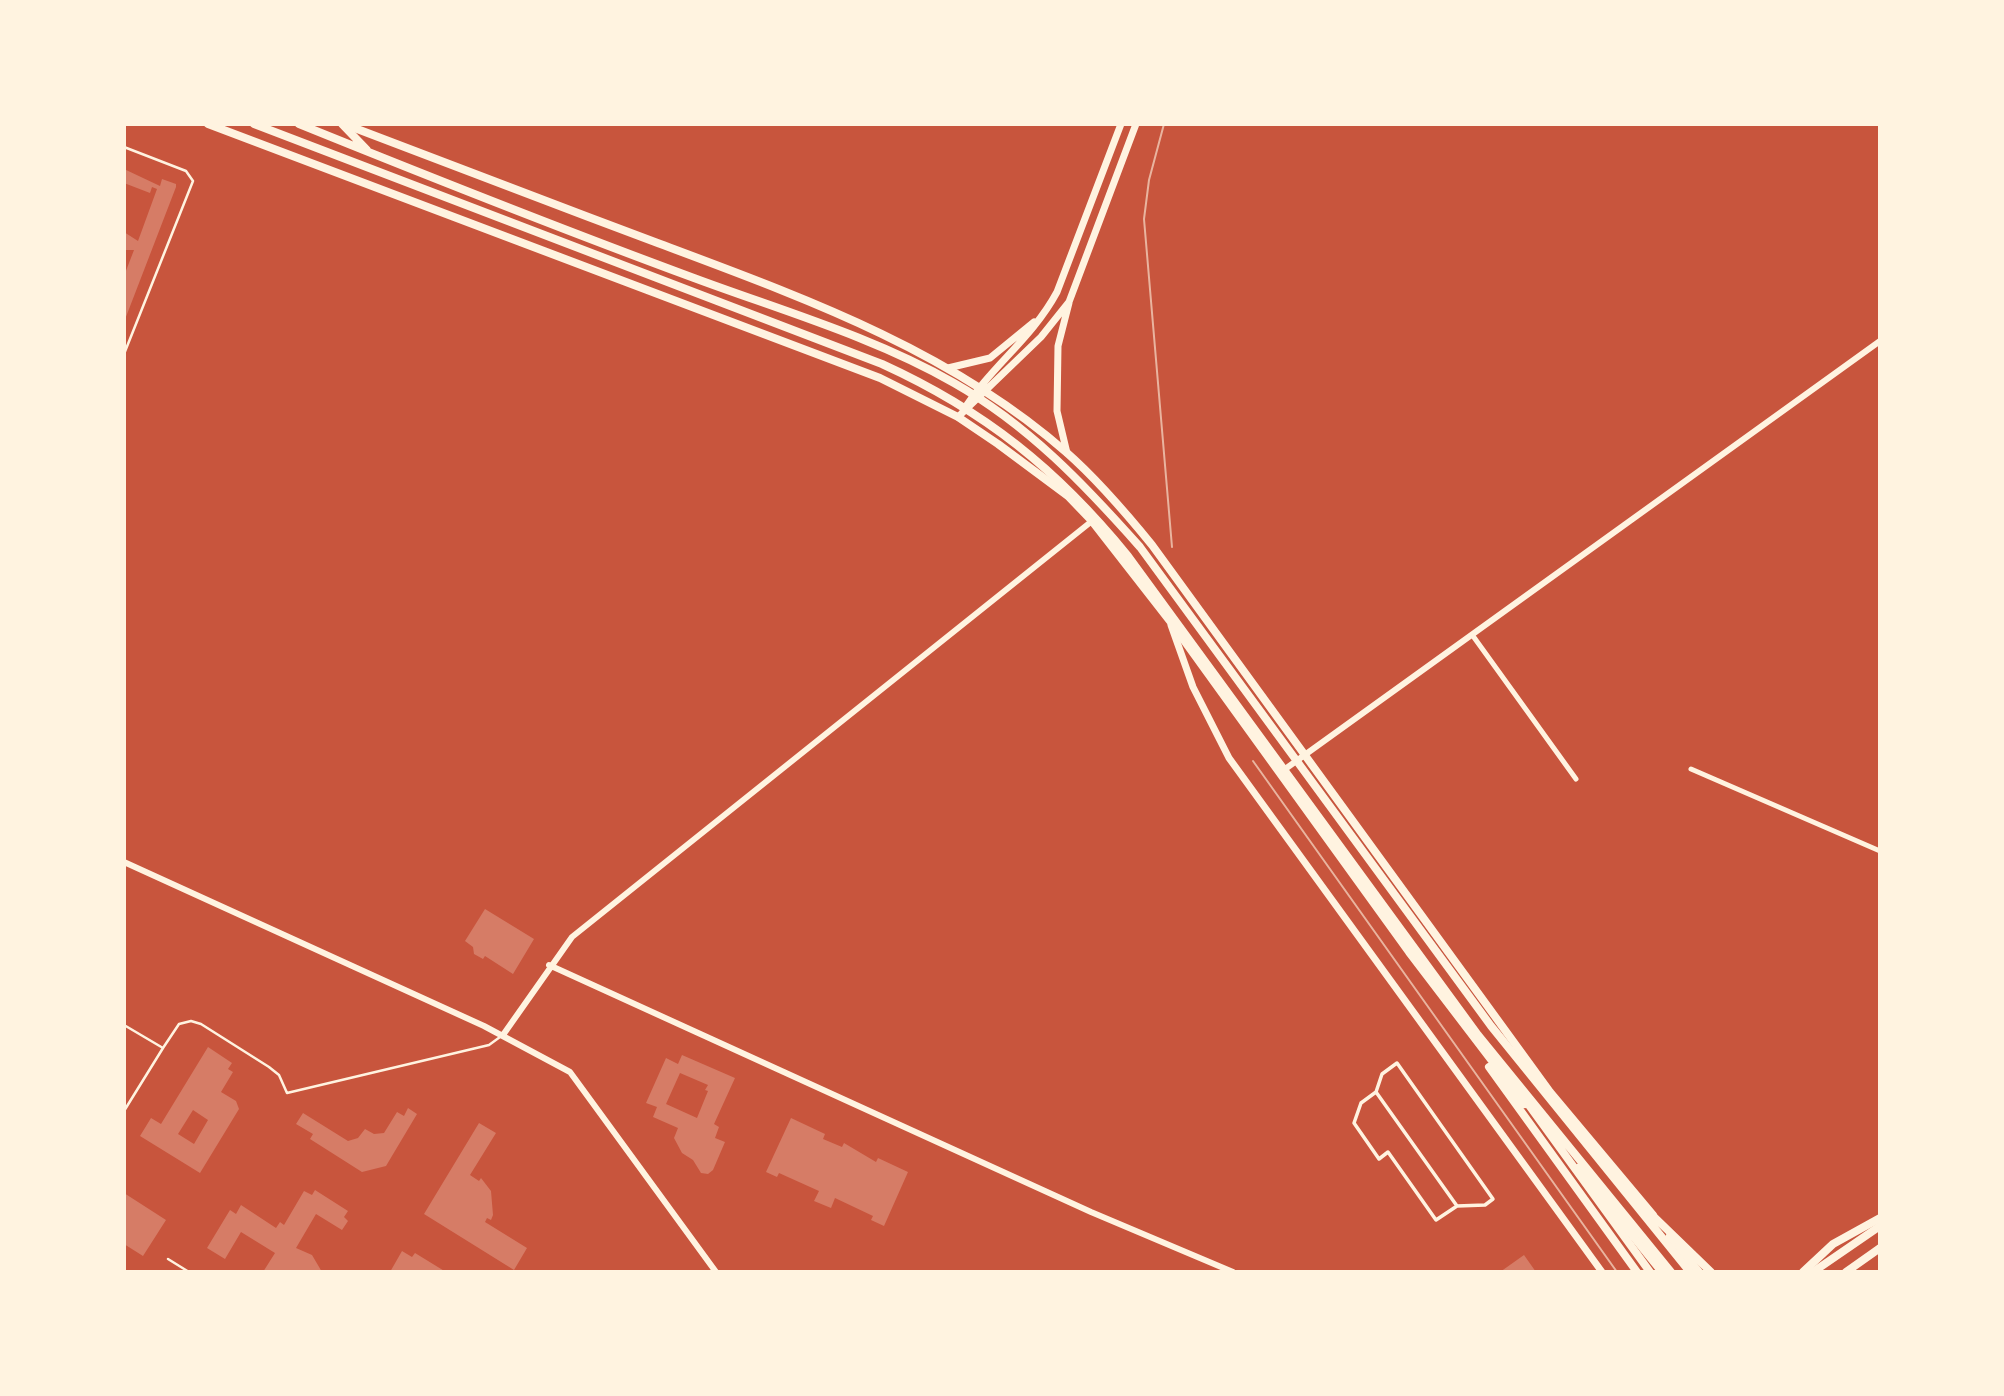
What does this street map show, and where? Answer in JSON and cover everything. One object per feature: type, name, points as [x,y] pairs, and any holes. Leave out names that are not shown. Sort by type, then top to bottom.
[{"type":"main road","points":[[254,124],[914,379],[980,415],[1094,514],[1128,556],[1650,1272]]},
{"type":"main road","points":[[299,124],[888,351],[954,383],[1046,448],[1081,481],[1140,547],[1491,1026],[1690,1272]]},
{"type":"main road","points":[[343,124],[369,152]]},
{"type":"main road","points":[[343,124],[831,308],[948,368],[1067,453],[1117,502],[1153,545],[1550,1092],[1699,1272]]},
{"type":"main road","points":[[958,417],[977,387],[1030,333],[1057,292],[1121,124]]},
{"type":"main road","points":[[1067,453],[1057,411],[1058,346],[1069,302],[1136,124]]},
{"type":"main road","points":[[208,125],[880,378],[958,417],[1041,475],[1092,521],[1170,621],[1637,1272]]},
{"type":"main road","points":[[958,417],[986,393],[1041,337],[1069,302]]},
{"type":"main road","points":[[948,368],[990,358],[1045,313]]},
{"type":"main road","points":[[1170,621],[1193,687],[1229,758],[1602,1272]]},
{"type":"main road","points":[[1409,953],[1518,1096],[1662,1272]]},
{"type":"main road","points":[[1478,1035],[1671,1272]]},
{"type":"main road","points":[[1626,1191],[1711,1272]]},
{"type":"main road","points":[[1803,1272],[1840,1238],[1880,1217]]},
{"type":"main road","points":[[1813,1272],[1880,1226]]},
{"type":"main road","points":[[1846,1272],[1880,1248]]},
{"type":"street","points":[[1280,774],[1880,341]]},
{"type":"street","points":[[503,1035],[517,1019],[549,965],[572,937],[1092,521]]},
{"type":"street","points":[[1474,636],[1576,779]]},
{"type":"street","points":[[1691,769],[1880,851]]},
{"type":"street","points":[[124,862],[503,1035],[556,1063],[581,1082],[716,1272]]},
{"type":"street","points":[[549,965],[1068,1201],[1233,1272]]},
{"type":"street","points":[[1397,1063],[1493,1199],[1485,1205],[1457,1206],[1436,1220],[1388,1152],[1379,1159],[1354,1123],[1361,1103],[1376,1092],[1382,1074],[1397,1063]]},
{"type":"street","points":[[1376,1092],[1457,1206]]},
{"type":"lane","points":[[124,147],[187,171],[193,178],[193,185],[124,355]]},
{"type":"lane","points":[[124,1111],[179,1024],[191,1021],[201,1024],[269,1067],[279,1075],[287,1093],[489,1045],[503,1035]]},
{"type":"lane","points":[[124,1024],[163,1048]]},
{"type":"lane","points":[[168,1259],[189,1272]]},
{"type":"building","points":[[124,169],[160,186],[162,179],[176,184],[176,187],[124,322],[124,276],[134,250],[124,250],[124,232],[138,241],[157,189],[152,187],[150,193],[124,183]]},
{"type":"building","points":[[485,909],[534,939],[513,974],[485,956],[483,959],[474,954],[473,947],[465,941]]},
{"type":"building","points":[[208,1047],[232,1063],[228,1069],[233,1072],[221,1092],[236,1101],[239,1109],[200,1173],[140,1136],[151,1118],[161,1124]],"holes":[[[193,1110],[208,1120],[194,1144],[178,1134]]]},
{"type":"building","points":[[682,1055],[735,1078],[714,1124],[719,1127],[715,1138],[725,1142],[713,1170],[708,1174],[701,1173],[693,1160],[682,1153],[674,1138],[678,1128],[653,1117],[657,1107],[646,1103],[666,1058],[678,1064]],"holes":[[[680,1073],[708,1085],[697,1118],[666,1104]]]},
{"type":"building","points":[[408,1108],[417,1114],[386,1166],[362,1172],[310,1139],[313,1134],[296,1124],[303,1113],[348,1141],[358,1138],[365,1129],[374,1134],[384,1133],[397,1112],[404,1116]]},
{"type":"building","points":[[791,1118],[825,1134],[823,1139],[842,1147],[844,1143],[876,1162],[878,1158],[908,1172],[884,1226],[871,1220],[873,1216],[835,1198],[831,1208],[814,1201],[819,1191],[779,1173],[777,1177],[766,1172]]},
{"type":"building","points":[[479,1123],[496,1133],[470,1175],[479,1181],[481,1178],[491,1191],[493,1215],[491,1220],[487,1218],[485,1222],[527,1248],[514,1270],[424,1214]]},
{"type":"building","points":[[315,1190],[348,1211],[344,1217],[348,1221],[342,1230],[316,1214],[296,1248],[312,1255],[322,1272],[263,1272],[275,1253],[241,1232],[225,1259],[207,1248],[230,1210],[236,1214],[241,1205],[276,1228],[280,1222],[284,1225],[304,1191],[312,1195]]},
{"type":"building","points":[[124,1193],[166,1220],[143,1256],[124,1244]]},
{"type":"building","points":[[402,1251],[412,1257],[415,1253],[446,1272],[390,1272]]},
{"type":"building","points":[[1524,1255],[1536,1272],[1500,1272]]},
{"type":"tram line","points":[[1164,124],[1149,180],[1144,219],[1172,547]]},
{"type":"tram line","points":[[1253,761],[1617,1272]]}]
